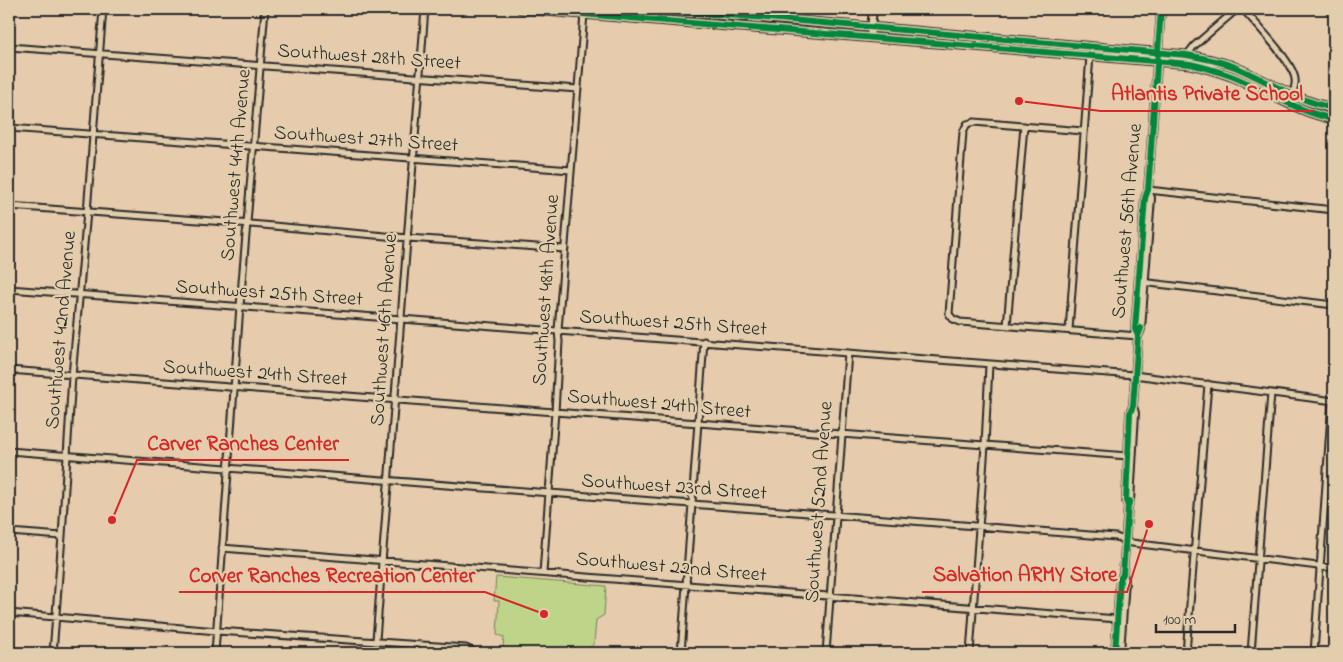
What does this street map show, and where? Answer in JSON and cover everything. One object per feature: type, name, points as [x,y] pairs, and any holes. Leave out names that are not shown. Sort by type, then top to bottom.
[{"type":"main road","points":[[521,9],[584,11],[870,38],[1190,64],[1209,68],[1287,104],[1334,119]]},
{"type":"main road","points":[[646,9],[1187,55],[1211,59],[1234,67],[1292,94],[1334,108]]},
{"type":"main road","points":[[767,18],[783,30]]},
{"type":"main road","points":[[1272,96],[1292,94]]},
{"type":"main road","points":[[1319,115],[1326,111],[1334,113]]},
{"type":"street","name":"Southwest 42nd Avenue","points":[[53,653],[72,376],[103,9]]},
{"type":"street","name":"Southwest 44th Avenue","points":[[215,653],[240,306],[265,9]]},
{"type":"street","name":"Southwest 46th Avenue","points":[[375,653],[425,9]]},
{"type":"street","points":[[870,38],[873,9]]},
{"type":"street","name":"Southwest 56th Avenue","points":[[1128,506],[1126,501],[1130,413],[1133,406],[1138,336],[1135,329],[1142,282],[1145,198],[1148,190],[1161,9]]},
{"type":"street","points":[[1187,55],[1194,46],[1237,9]]},
{"type":"street","points":[[1243,9],[1286,61],[1295,78],[1295,88],[1292,94]]},
{"type":"street","name":"Southwest 48th Avenue","points":[[543,573],[555,412],[558,330],[584,11]]},
{"type":"street","name":"Southwest 28th Street","points":[[9,47],[578,89]]},
{"type":"street","points":[[1069,330],[1090,56]]},
{"type":"street","points":[[1083,131],[974,122],[967,124],[963,132],[949,314],[953,319],[960,322],[1138,336]]},
{"type":"street","points":[[1007,326],[1024,126]]},
{"type":"street","name":"Southwest 27th Street","points":[[9,128],[571,170]]},
{"type":"street","points":[[1148,190],[1334,210]]},
{"type":"street","points":[[9,206],[564,249]]},
{"type":"street","points":[[1142,282],[1334,305]]},
{"type":"street","name":"Southwest 25th Street","points":[[9,289],[1134,375],[1333,401]]},
{"type":"street","points":[[681,653],[704,341]]},
{"type":"street","name":"Southwest 52nd Avenue","points":[[826,653],[848,353]]},
{"type":"street","points":[[970,653],[989,365]]},
{"type":"street","name":"Southwest 24th Street","points":[[9,370],[1128,456]]},
{"type":"street","points":[[1186,653],[1208,384]]},
{"type":"street","points":[[1251,653],[1272,393]]},
{"type":"street","points":[[1314,653],[1333,401]]},
{"type":"street","name":"Southwest 56th Avenue","points":[[1120,653],[1125,580],[1123,574],[1125,540],[1130,501],[1136,413],[1133,406]]},
{"type":"street","name":"Southwest 23rd Street","points":[[9,451],[1116,537],[1132,543],[1334,568]]},
{"type":"street","points":[[9,532],[62,536]]},
{"type":"street","name":"Southwest 22nd Street","points":[[222,548],[1117,619]]},
{"type":"street","name":"Southwest 56th Avenue","points":[[1115,653],[1120,579],[1123,574]]},
{"type":"street","points":[[9,613],[376,641],[469,649],[476,653]]},
{"type":"green space","points":[[744,9],[803,9],[802,13]]},
{"type":"green space","points":[[496,577],[606,586],[604,615],[596,620],[594,643],[585,653],[530,653],[526,650],[503,648],[504,637],[497,635],[499,601],[494,601]]},
{"type":"cycle path","points":[[521,9],[1190,64],[1231,76],[1294,106],[1334,119]]},
{"type":"cycle path","points":[[646,9],[1187,55],[1229,65],[1308,101],[1334,108]]},
{"type":"cycle path","points":[[1138,336],[1135,329],[1145,198],[1148,190],[1161,9]]},
{"type":"cycle path","points":[[1128,506],[1126,501],[1130,413],[1133,406],[1138,336],[1141,328]]},
{"type":"cycle path","points":[[1115,653],[1120,579],[1123,574],[1128,506],[1130,501]]},
{"type":"place","name":"Atlantis Private School","points":[[1019,101]]},
{"type":"place","name":"Carver Ranches Center","points":[[112,520]]},
{"type":"place","name":"Salvation ARMY Store","points":[[1149,524]]},
{"type":"place","name":"Corver Ranches Recreation Center","points":[[544,614]]}]
